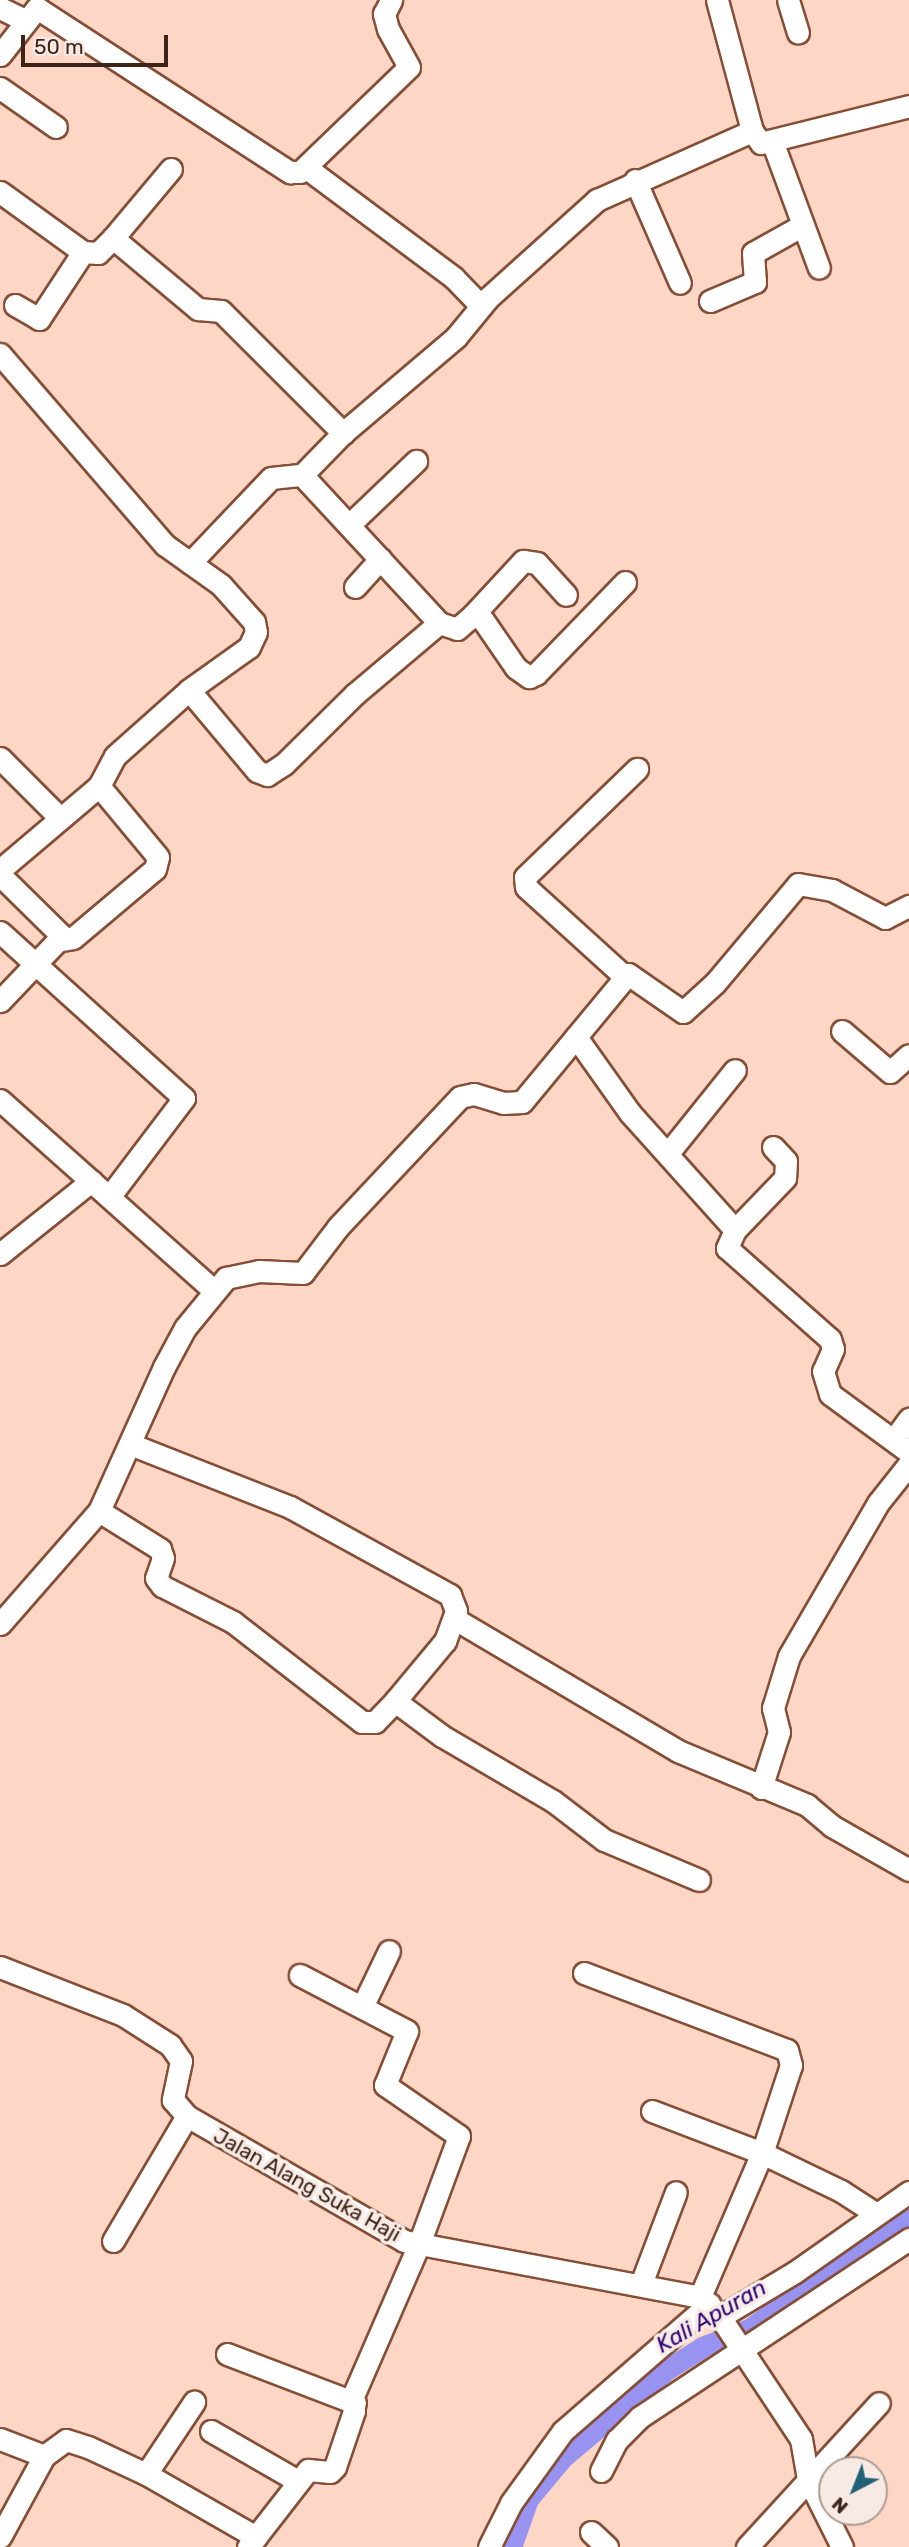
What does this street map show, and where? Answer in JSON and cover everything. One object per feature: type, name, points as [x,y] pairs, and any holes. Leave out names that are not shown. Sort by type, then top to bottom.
[{"type":"street","points":[[0,8],[36,9],[290,172],[308,169],[409,67],[388,29],[384,14],[391,0]]},
{"type":"street","points":[[717,0],[752,131],[761,143],[909,106]]},
{"type":"street","points":[[788,0],[798,33]]},
{"type":"street","points":[[0,55],[36,9]]},
{"type":"street","points":[[0,88],[56,127]]},
{"type":"street","points":[[190,563],[271,478],[302,475],[343,433],[456,337],[481,306],[579,215],[635,180],[752,131]]},
{"type":"street","points":[[772,141],[820,268]]},
{"type":"street","points":[[0,192],[83,252],[98,253],[171,169]]},
{"type":"street","points":[[308,169],[454,278],[481,306]]},
{"type":"street","points":[[635,180],[680,283]]},
{"type":"street","points":[[710,301],[755,282],[753,253],[803,225]]},
{"type":"street","points":[[113,238],[198,309],[220,312],[343,433]]},
{"type":"street","points":[[15,305],[39,319],[83,252]]},
{"type":"street","points":[[0,354],[100,473],[165,545],[235,599],[257,632],[249,647],[189,690],[116,756],[99,786],[0,872],[61,933],[62,940]]},
{"type":"street","points":[[349,526],[416,461]]},
{"type":"street","points":[[302,475],[439,623],[457,629],[523,561],[537,563],[566,595]]},
{"type":"street","points":[[355,587],[380,559]]},
{"type":"street","points":[[473,615],[494,632],[516,668],[529,677],[625,582]]},
{"type":"street","points":[[189,690],[257,771],[267,775],[285,764],[355,694],[439,623]]},
{"type":"street","points":[[0,758],[60,818]]},
{"type":"street","points":[[637,769],[525,877],[526,887],[624,976],[637,976],[677,1012],[683,1012],[715,984],[798,884],[832,890],[885,918],[909,906]]},
{"type":"street","points":[[0,1001],[62,940],[73,938],[155,869],[158,857],[99,786]]},
{"type":"street","points":[[0,932],[35,968],[184,1098],[109,1197]]},
{"type":"street","points":[[0,1624],[99,1511],[186,1328],[214,1291],[239,1273],[303,1273],[338,1227],[460,1097],[474,1094],[503,1103],[522,1102],[624,976]]},
{"type":"street","points":[[842,1031],[890,1072],[909,1055]]},
{"type":"street","points":[[576,1037],[630,1114],[669,1152],[735,1230]]},
{"type":"street","points":[[669,1152],[735,1070]]},
{"type":"street","points":[[0,1100],[214,1291]]},
{"type":"street","points":[[773,1147],[786,1161],[785,1178],[735,1230],[727,1242],[730,1252],[830,1339],[833,1349],[823,1371],[830,1394],[902,1445],[909,1419]]},
{"type":"street","points":[[0,1254],[91,1181]]},
{"type":"street","points":[[99,1511],[160,1549],[163,1558],[156,1578],[162,1586],[233,1622],[322,1695],[362,1722],[375,1722],[445,1642],[455,1619],[456,1605],[450,1595],[339,1531],[130,1444]]},
{"type":"street","points":[[761,1788],[779,1732],[774,1708],[789,1656],[878,1503],[909,1464]]},
{"type":"street","points":[[455,1619],[678,1751],[807,1805],[832,1826],[909,1870]]},
{"type":"street","points":[[395,1701],[442,1736],[553,1801],[604,1840],[699,1880]]},
{"type":"street","points":[[362,2007],[389,1951]]},
{"type":"street","points":[[0,1967],[123,2015],[170,2045],[181,2061],[173,2100],[187,2116],[113,2241]]},
{"type":"street","points":[[584,1973],[787,2050],[792,2056],[789,2076],[762,2153],[721,2322],[802,2439],[808,2479],[842,2547]]},
{"type":"street","points":[[0,2537],[44,2456],[65,2440],[73,2441],[146,2474],[252,2542],[298,2481],[312,2468],[333,2471],[355,2403],[353,2396],[419,2244],[459,2136],[388,2090],[386,2081],[407,2031],[300,1975]]},
{"type":"street","points":[[652,2111],[762,2153],[841,2191],[875,2213]]},
{"type":"street","name":"Jalan Alang Suka Haji","points":[[187,2116],[388,2233],[419,2244],[641,2284],[721,2322]]},
{"type":"street","points":[[641,2284],[676,2192]]},
{"type":"street","points":[[489,2547],[517,2493],[563,2431],[909,2192]]},
{"type":"street","points":[[601,2471],[628,2427],[721,2322],[909,2239]]},
{"type":"street","points":[[228,2354],[355,2403]]},
{"type":"street","points":[[146,2474],[194,2402]]},
{"type":"street","points":[[747,2547],[879,2403]]},
{"type":"street","points":[[211,2431],[298,2481]]},
{"type":"street","points":[[0,2439],[44,2456]]},
{"type":"street","points":[[591,2532],[607,2547]]},
{"type":"waterway","name":"Kali Apuran","points":[[511,2547],[528,2499],[562,2458],[669,2368],[702,2347],[749,2329],[909,2216]]}]
